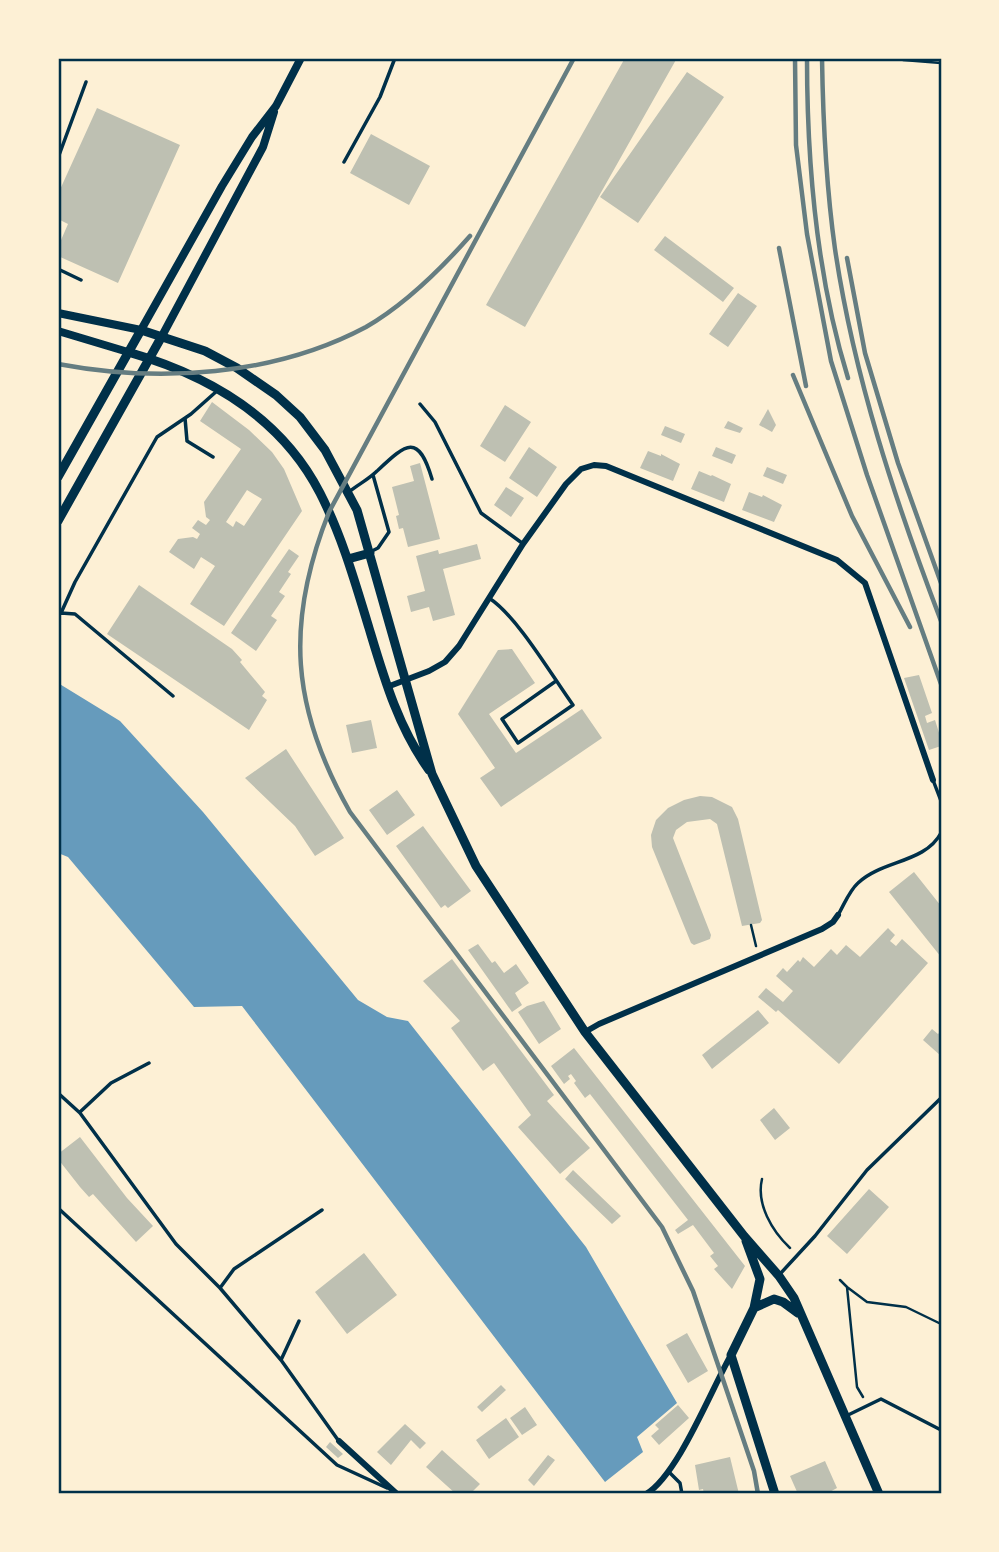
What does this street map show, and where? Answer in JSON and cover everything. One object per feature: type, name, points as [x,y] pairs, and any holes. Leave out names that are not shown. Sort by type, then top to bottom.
[{"type":"main road","points":[[58,477],[141,330],[217,356],[276,395],[300,417],[325,450],[357,510],[432,774]]},
{"type":"main road","points":[[58,521],[162,336]]},
{"type":"main road","points":[[128,352],[150,358],[220,388],[243,403],[272,428],[295,454],[319,491],[348,559],[387,687],[401,722],[417,753],[432,774],[477,866],[585,1032],[794,1298],[879,1494]]},
{"type":"main road","points":[[348,559],[370,552]]},
{"type":"main road","points":[[744,1236],[760,1279],[754,1308],[732,1355],[775,1494]]},
{"type":"main road","points":[[754,1308],[774,1299],[799,1314]]},
{"type":"street","points":[[162,336],[263,147],[276,106],[301,58]]},
{"type":"street","points":[[58,313],[141,330],[222,186],[252,137],[276,106]]},
{"type":"street","points":[[58,331],[128,352]]},
{"type":"street","points":[[387,687],[445,662],[459,646],[523,544],[566,484],[581,469],[594,465],[606,466],[837,560],[865,583],[933,780]]},
{"type":"street","points":[[585,1032],[822,929],[838,915]]},
{"type":"street","points":[[646,1494],[656,1488],[668,1471],[732,1355]]},
{"type":"street","points":[[339,1441],[395,1492]]},
{"type":"lane","points":[[344,162],[380,97],[395,58]]},
{"type":"lane","points":[[58,158],[86,82]]},
{"type":"lane","points":[[58,269],[80,280]]},
{"type":"lane","points":[[173,696],[75,614],[60,614],[75,582],[157,437],[185,418],[220,388]]},
{"type":"lane","points":[[420,404],[435,422],[481,513],[523,544]]},
{"type":"lane","points":[[185,418],[187,441],[214,457]]},
{"type":"lane","points":[[348,492],[373,475],[397,451],[409,447],[426,458],[432,479]]},
{"type":"lane","points":[[370,552],[378,548],[389,532],[373,475]]},
{"type":"lane","points":[[489,598],[502,607],[556,681],[573,705],[518,743],[502,719],[556,681]]},
{"type":"lane","points":[[933,780],[941,801]]},
{"type":"lane","points":[[838,915],[856,884],[873,872],[929,849],[941,833]]},
{"type":"lane","points":[[80,1112],[111,1083],[149,1063]]},
{"type":"lane","points":[[58,1093],[80,1112],[176,1244],[220,1288],[281,1360],[339,1441]]},
{"type":"lane","points":[[779,1276],[867,1170],[941,1098]]},
{"type":"lane","points":[[58,1208],[337,1465],[395,1492]]},
{"type":"lane","points":[[220,1288],[234,1269],[322,1210]]},
{"type":"lane","points":[[281,1360],[299,1321]]},
{"type":"lane","points":[[845,1417],[881,1399],[941,1430]]},
{"type":"lane","points":[[668,1471],[680,1483],[682,1494]]},
{"type":"path","points":[[903,60],[941,63]]},
{"type":"path","points":[[751,925],[754,934]]},
{"type":"path","points":[[762,1179],[761,1196],[769,1219],[782,1241],[797,1256]]},
{"type":"path","points":[[840,1280],[867,1301],[906,1307],[941,1324]]},
{"type":"path","points":[[847,1287],[857,1387],[868,1406]]},
{"type":"water","points":[[58,683],[120,721],[203,812],[358,1000],[387,1017],[408,1021],[586,1247],[677,1403],[637,1437],[643,1452],[605,1482],[242,1006],[194,1007],[68,857],[58,853]]},
{"type":"building","points":[[625,58],[677,58],[525,327],[486,305]]},
{"type":"building","points":[[687,72],[724,97],[638,223],[600,197]]},
{"type":"building","points":[[97,108],[180,145],[118,283],[58,256],[58,247],[68,224],[58,219],[58,194]]},
{"type":"building","points":[[371,134],[430,166],[409,205],[350,173]]},
{"type":"building","points":[[665,236],[734,288],[723,302],[654,250]]},
{"type":"building","points":[[738,293],[757,306],[728,347],[709,334]]},
{"type":"building","points":[[212,402],[249,430],[272,452],[284,469],[302,511],[224,626],[190,604],[215,566],[201,557],[194,569],[169,552],[178,539],[197,539],[200,534],[192,528],[198,520],[206,525],[210,520],[206,517],[204,502],[241,449],[200,421]],"holes":[[[247,490],[262,499],[244,526],[236,521],[233,527],[226,522]]]},
{"type":"building","points":[[505,405],[531,422],[505,462],[480,446]]},
{"type":"building","points":[[768,409],[776,425],[772,432],[759,425]]},
{"type":"building","points":[[728,421],[743,428],[740,433],[724,428]]},
{"type":"building","points":[[665,426],[685,434],[681,443],[661,435]]},
{"type":"building","points":[[529,447],[557,467],[537,497],[509,478]]},
{"type":"building","points":[[716,447],[736,455],[732,464],[712,456]]},
{"type":"building","points":[[648,451],[661,454],[680,464],[673,481],[640,468]]},
{"type":"building","points":[[420,463],[440,539],[408,547],[403,528],[399,529],[396,516],[399,515],[392,487],[414,481],[410,466]]},
{"type":"building","points":[[767,467],[787,475],[783,484],[763,476]]},
{"type":"building","points":[[699,471],[731,484],[724,502],[691,489]]},
{"type":"building","points":[[506,487],[524,498],[511,517],[494,505]]},
{"type":"building","points":[[749,492],[762,497],[763,495],[782,505],[774,522],[742,510]]},
{"type":"building","points":[[477,544],[481,559],[443,569],[455,615],[433,621],[429,607],[411,612],[407,596],[425,591],[416,556],[438,550],[439,554]]},
{"type":"building","points":[[289,549],[299,556],[279,592],[285,596],[271,616],[277,620],[256,651],[231,633]]},
{"type":"building","points":[[139,585],[232,649],[242,660],[240,662],[265,692],[262,696],[267,700],[249,730],[107,634]]},
{"type":"building","points":[[512,649],[535,683],[489,714],[516,753],[582,709],[602,738],[501,807],[480,778],[495,768],[458,714],[498,650]]},
{"type":"building","points":[[919,675],[932,713],[925,716],[927,723],[935,720],[941,739],[941,746],[929,750],[904,678]]},
{"type":"building","points":[[371,720],[377,748],[352,753],[346,725]]},
{"type":"building","points":[[286,749],[344,838],[315,856],[295,826],[245,778]]},
{"type":"building","points":[[397,790],[415,815],[387,835],[369,810]]},
{"type":"building","points":[[700,796],[712,797],[732,807],[738,819],[762,920],[760,923],[742,926],[717,824],[710,819],[687,822],[676,830],[673,838],[711,935],[710,939],[694,945],[652,847],[651,835],[656,820],[668,808]]},
{"type":"building","points":[[423,826],[471,891],[448,908],[445,905],[441,908],[396,846]]},
{"type":"building","points":[[914,872],[941,906],[941,957],[889,892]]},
{"type":"building","points":[[888,928],[895,935],[890,941],[896,946],[902,939],[928,963],[839,1064],[778,1010],[776,1012],[758,997],[766,988],[783,1002],[793,991],[776,976],[783,968],[787,972],[803,957],[814,967],[831,949],[837,955],[846,945],[860,957]]},
{"type":"building","points":[[478,944],[492,963],[495,961],[504,973],[516,964],[529,983],[515,993],[522,1005],[512,1012],[468,950]]},
{"type":"building","points":[[452,959],[554,1095],[547,1101],[590,1148],[560,1174],[518,1127],[531,1115],[494,1063],[483,1071],[451,1028],[460,1021],[423,981]]},
{"type":"building","points":[[544,1001],[561,1029],[539,1044],[518,1012]]},
{"type":"building","points":[[758,1010],[769,1023],[712,1069],[702,1055]]},
{"type":"building","points":[[932,1029],[938,1034],[941,1031],[941,1056],[923,1040]]},
{"type":"building","points":[[574,1048],[745,1266],[732,1289],[714,1269],[718,1266],[710,1256],[714,1253],[693,1225],[678,1234],[675,1230],[688,1220],[590,1094],[585,1098],[571,1074],[564,1084],[551,1066]]},
{"type":"building","points":[[774,1108],[790,1128],[775,1140],[760,1120]]},
{"type":"building","points":[[80,1137],[127,1198],[153,1226],[136,1242],[93,1194],[89,1197],[58,1159],[58,1154]]},
{"type":"building","points":[[573,1170],[621,1216],[612,1224],[565,1179]]},
{"type":"building","points":[[869,1189],[889,1207],[847,1254],[827,1236]]},
{"type":"building","points":[[364,1253],[397,1295],[347,1334],[315,1292]]},
{"type":"building","points":[[687,1333],[708,1371],[688,1383],[666,1345]]},
{"type":"building","points":[[501,1385],[506,1390],[482,1412],[477,1407]]},
{"type":"building","points":[[678,1405],[689,1418],[659,1445],[651,1436],[659,1429],[655,1425]]},
{"type":"building","points":[[525,1407],[537,1425],[522,1435],[510,1418]]},
{"type":"building","points":[[506,1418],[519,1437],[489,1459],[476,1440]]},
{"type":"building","points":[[405,1424],[426,1443],[420,1449],[411,1440],[391,1465],[377,1452]]},
{"type":"building","points":[[330,1442],[343,1454],[338,1458],[326,1447]]},
{"type":"building","points":[[442,1450],[480,1484],[470,1494],[456,1494],[426,1467]]},
{"type":"building","points":[[548,1455],[555,1460],[534,1486],[528,1480]]},
{"type":"building","points":[[730,1457],[739,1494],[704,1494],[703,1489],[699,1490],[695,1465]]},
{"type":"building","points":[[825,1461],[837,1488],[826,1494],[798,1494],[790,1476]]},
{"type":"railway","points":[[574,58],[329,512],[305,591],[301,665],[306,701],[316,737],[330,774],[350,812],[662,1227],[693,1291],[754,1471],[758,1494]]},
{"type":"railway","points":[[795,58],[796,145],[807,234],[831,361],[867,475],[941,684]]},
{"type":"railway","points":[[807,58],[809,138],[821,260],[837,340],[848,378]]},
{"type":"railway","points":[[822,58],[832,225],[843,297],[878,438],[941,621]]},
{"type":"railway","points":[[58,364],[96,370],[176,374],[255,365],[293,356],[330,343],[381,318],[422,286],[470,236]]},
{"type":"railway","points":[[779,248],[806,386]]},
{"type":"railway","points":[[847,258],[865,353],[898,463],[941,583]]},
{"type":"railway","points":[[793,375],[852,516],[910,627]]}]
